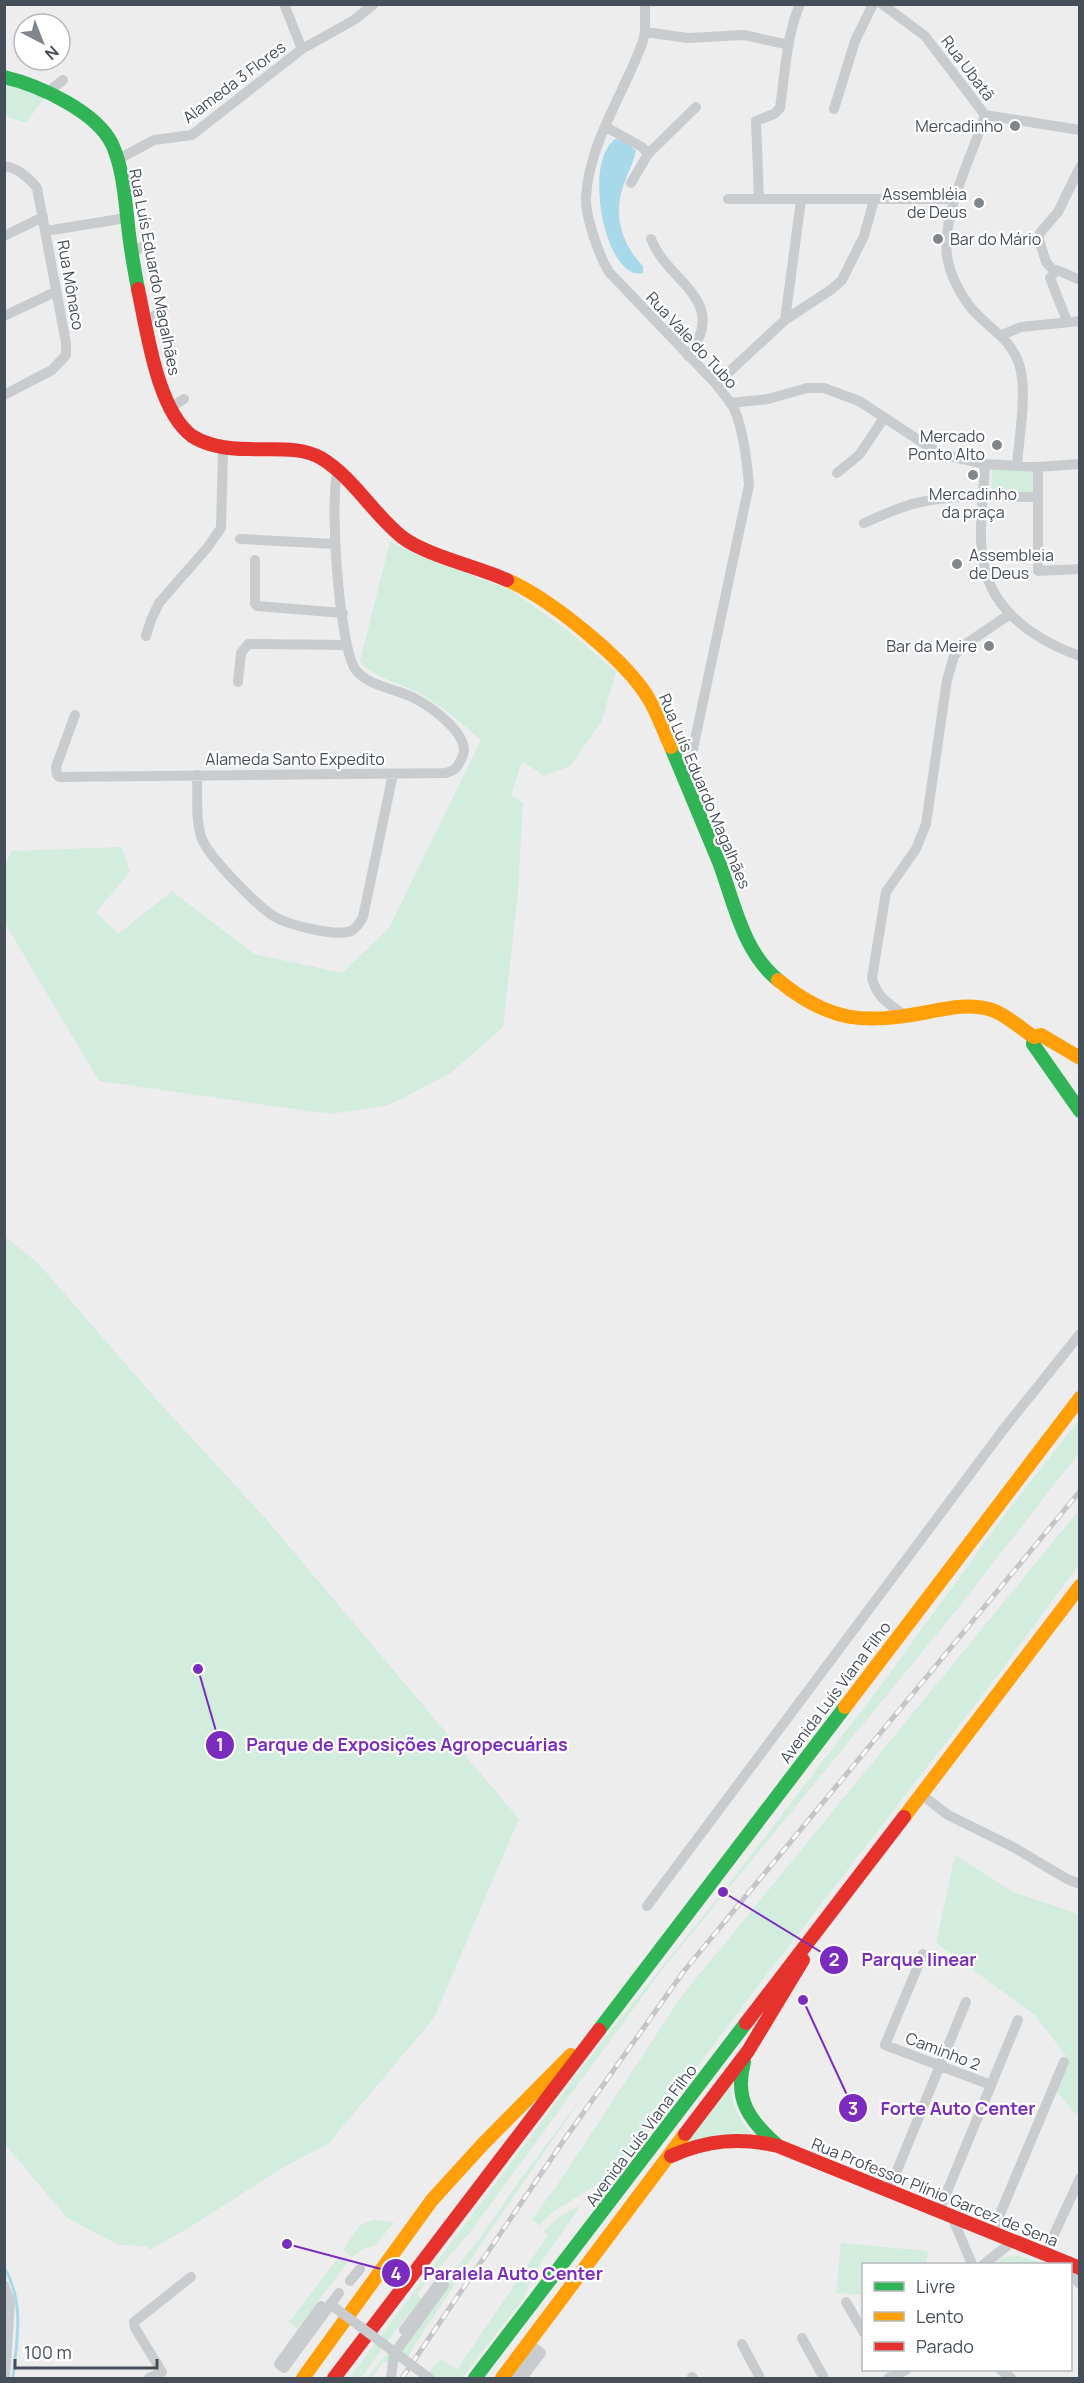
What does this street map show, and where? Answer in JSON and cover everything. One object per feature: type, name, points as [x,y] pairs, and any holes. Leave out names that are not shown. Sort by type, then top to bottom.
[{"type":"main road","name":"Rua Luís Eduardo Magalhães","points":[[4,77],[20,79],[48,92],[102,130],[111,141],[117,160],[132,254],[161,388],[168,409],[184,429],[194,440],[223,449],[289,450],[315,455],[338,469],[404,538],[521,586],[573,623],[643,688],[686,782],[756,954],[779,982],[804,999],[854,1019],[907,1017],[962,1006],[992,1010],[1034,1037],[1041,1035],[1080,1058]]},
{"type":"main road","points":[[1034,1037],[1033,1044],[1040,1056],[1080,1111]]},
{"type":"main road","name":"Avenida Luís Viana Filho","points":[[334,2379],[1080,1398]]},
{"type":"main road","name":"Avenida Luís Viana Filho","points":[[475,2379],[1080,1586]]},
{"type":"main road","name":"Avenida Luís Viana Filho","points":[[502,2379],[748,2051],[833,1911]]},
{"type":"main road","name":"Avenida Luís Viana Filho","points":[[303,2379],[432,2200],[483,2144],[617,2007]]},
{"type":"main road","name":"Rua Professor Plínio Garcez de Sena","points":[[748,2051],[740,2078],[741,2100],[759,2130],[778,2146]]},
{"type":"main road","name":"Rua Professor Plínio Garcez de Sena","points":[[668,2158],[697,2145],[718,2140],[741,2139],[778,2146],[992,2232],[1061,2263]]},
{"type":"street","points":[[284,4],[302,49]]},
{"type":"street","name":"Alameda 3 Flores","points":[[117,160],[154,140],[192,135],[302,49],[354,20],[374,4]]},
{"type":"street","name":"Rua Vale do Tubo","points":[[645,4],[645,32],[589,174],[586,200],[601,259],[609,272],[716,384],[730,403],[737,418],[749,485],[686,782]]},
{"type":"street","points":[[759,200],[756,121],[774,114],[780,108],[789,45],[800,4]]},
{"type":"street","points":[[834,109],[855,41],[873,4]]},
{"type":"street","name":"Rua Ubatã","points":[[882,4],[925,36],[985,115],[954,199],[947,246],[948,264],[973,309],[1002,335],[1019,363],[1023,380],[1017,465]]},
{"type":"street","points":[[645,32],[688,38],[744,34],[789,45]]},
{"type":"street","points":[[48,92],[63,80]]},
{"type":"street","points":[[631,183],[648,154],[696,107]]},
{"type":"street","points":[[985,115],[1080,130]]},
{"type":"street","points":[[606,127],[642,147],[648,154]]},
{"type":"street","name":"Rua Mônaco","points":[[4,166],[23,175],[37,188],[66,343],[66,355],[52,370],[4,395]]},
{"type":"street","points":[[1054,271],[1046,262],[1039,240],[1040,232],[1058,212],[1080,167]]},
{"type":"street","points":[[728,199],[954,199]]},
{"type":"street","points":[[785,320],[801,200]]},
{"type":"street","points":[[716,384],[785,320],[832,289],[842,279],[864,236],[874,200]]},
{"type":"street","points":[[4,236],[43,217]]},
{"type":"street","points":[[46,231],[126,218]]},
{"type":"street","points":[[651,239],[661,257],[699,300],[702,326],[698,343],[688,356]]},
{"type":"street","points":[[132,254],[145,244]]},
{"type":"street","points":[[1054,271],[1060,270],[1080,280]]},
{"type":"street","points":[[1054,271],[1050,278],[1067,321]]},
{"type":"street","points":[[4,316],[55,292]]},
{"type":"street","points":[[146,323],[160,311]]},
{"type":"street","points":[[1002,335],[1021,327],[1080,321]]},
{"type":"street","points":[[730,403],[768,399],[807,388],[824,387],[849,396],[933,451],[985,464],[1038,467],[1080,464]]},
{"type":"street","points":[[168,409],[184,399]]},
{"type":"street","points":[[837,473],[859,455],[884,418]]},
{"type":"street","points":[[146,636],[159,603],[207,548],[221,528],[223,449]]},
{"type":"street","points":[[985,464],[983,562],[987,577],[1010,614],[1038,638],[1080,656]]},
{"type":"street","points":[[1038,467],[1038,571],[1080,569]]},
{"type":"street","name":"Alameda Santo Expedito","points":[[75,716],[56,767],[59,777],[393,774],[453,771],[458,766],[465,750],[463,740],[450,725],[421,702],[361,675],[351,661],[346,645],[335,544],[335,481],[338,469]]},
{"type":"street","points":[[864,523],[897,508],[921,502],[984,497],[1038,497]]},
{"type":"street","points":[[240,539],[335,544]]},
{"type":"street","points":[[255,560],[255,604],[257,606],[342,613]]},
{"type":"street","points":[[907,1017],[883,1000],[875,990],[872,978],[886,892],[916,849],[924,830],[947,680],[954,656],[963,646],[1010,614]]},
{"type":"street","points":[[238,682],[241,652],[248,644],[346,645]]},
{"type":"street","name":"Alameda Santo Expedito","points":[[197,775],[198,821],[203,841],[209,851],[246,891],[277,918],[327,931],[348,932],[355,929],[363,917],[393,774]]},
{"type":"street","points":[[647,1906],[995,1439],[1080,1334]]},
{"type":"street","points":[[922,1795],[948,1815],[1080,1884]]},
{"type":"street","name":"Caminho 2","points":[[923,1954],[885,2045],[991,2085]]},
{"type":"street","points":[[889,2190],[966,2002]]},
{"type":"street","points":[[971,2263],[946,2214],[991,2085],[1018,2020]]},
{"type":"street","points":[[992,2232],[1064,2062]]},
{"type":"street","points":[[1045,2254],[1080,2178]]},
{"type":"street","points":[[986,2263],[1013,2241]]},
{"type":"street","points":[[350,2281],[360,2269]]},
{"type":"street","points":[[149,2379],[162,2372],[135,2328],[134,2322],[191,2277]]},
{"type":"street","points":[[391,2379],[394,2354],[444,2285],[440,2282],[404,2330],[407,2332],[430,2300]]},
{"type":"street","points":[[4,2285],[10,2302],[5,2379]]},
{"type":"street","points":[[325,2305],[284,2368],[279,2364],[325,2305],[339,2293]]},
{"type":"street","points":[[846,2302],[862,2330]]},
{"type":"street","points":[[325,2305],[425,2378]]},
{"type":"street","points":[[802,2338],[824,2379]]},
{"type":"street","points":[[742,2344],[760,2379]]},
{"type":"street","points":[[514,2379],[536,2349],[541,2353],[522,2379]]},
{"type":"street","points":[[514,2379],[535,2355]]},
{"type":"street","points":[[888,2378],[904,2371]]},
{"type":"green space","points":[[5,83],[45,97],[26,123],[5,116]]},
{"type":"green space","points":[[992,468],[1035,470],[1034,493],[991,492]]},
{"type":"green space","points":[[390,542],[512,591],[567,630],[616,672],[601,723],[570,766],[544,776],[522,761],[511,795],[523,803],[518,892],[503,1027],[451,1073],[389,1105],[330,1114],[99,1081],[5,923],[4,868],[11,851],[122,847],[130,872],[96,912],[118,934],[172,891],[254,954],[342,973],[389,928],[481,740],[429,699],[373,672],[360,661]]},
{"type":"green space","points":[[4,1236],[38,1263],[156,1399],[266,1519],[519,1819],[434,2018],[328,2144],[282,2168],[190,2227],[149,2250],[146,2246],[119,2245],[67,2218],[5,2144]]},
{"type":"green space","points":[[1079,1420],[1079,1453],[954,1613],[661,1971],[471,2231],[417,2293],[421,2299],[361,2378],[349,2378],[607,2035],[732,1880],[884,1681],[1009,1509]]},
{"type":"green space","points":[[1079,1510],[1079,1564],[998,1675],[751,1995],[631,2156],[605,2179],[553,2212],[539,2225],[544,2231],[532,2219],[558,2184],[681,1997]]},
{"type":"green space","points":[[955,1855],[1013,1892],[1079,1914],[1079,2118],[1053,2087],[1066,2056],[1035,2015],[936,1943]]},
{"type":"green space","points":[[732,2083],[734,2104],[752,2135],[684,2143]]},
{"type":"green space","points":[[588,2089],[483,2241],[404,2365],[393,2359],[389,2365],[384,2361],[371,2378],[367,2378],[480,2238]]},
{"type":"green space","points":[[581,2205],[536,2270],[523,2299],[462,2378],[423,2378],[441,2359],[457,2370],[548,2235],[544,2231],[557,2218]]},
{"type":"green space","points":[[373,2220],[394,2222],[375,2246],[363,2249],[352,2257],[343,2250],[360,2225]]},
{"type":"green space","points":[[841,2243],[928,2251],[926,2263],[862,2263],[862,2295],[836,2293]]},
{"type":"green space","points":[[1018,2256],[1042,2263],[994,2263],[1000,2258]]},
{"type":"green space","points":[[339,2257],[347,2263],[297,2329],[289,2322]]},
{"type":"water","points":[[615,139],[625,140],[636,151],[620,198],[619,219],[630,249],[643,266],[643,273],[630,271],[619,260],[609,242],[603,220],[599,195],[600,172],[605,153]]},
{"type":"waterway","points":[[4,2267],[11,2281],[17,2308],[13,2378]]},
{"type":"railway","points":[[402,2378],[564,2140],[684,1971],[1080,1491]]},
{"type":"traffic: fast","points":[[4,77],[33,86],[80,110],[104,132],[112,144],[123,183],[138,289]]},
{"type":"traffic: fast","points":[[671,747],[719,862],[748,941],[766,969],[778,980]]},
{"type":"traffic: fast","points":[[1034,1037],[1033,1044],[1080,1111]]},
{"type":"traffic: fast","points":[[599,2030],[845,1707]]},
{"type":"traffic: fast","points":[[475,2378],[746,2023]]},
{"type":"traffic: fast","points":[[744,2062],[741,2087],[746,2108],[758,2126],[776,2144]]},
{"type":"traffic: slow","points":[[507,580],[565,616],[586,632],[624,668],[650,701],[671,747]]},
{"type":"traffic: slow","points":[[778,980],[815,1005],[849,1017],[885,1018],[960,1007],[992,1010],[1034,1037],[1041,1035],[1080,1058]]},
{"type":"traffic: slow","points":[[845,1707],[1080,1398]]},
{"type":"traffic: slow","points":[[904,1817],[1080,1586]]},
{"type":"traffic: slow","points":[[303,2378],[432,2200],[483,2144],[571,2055]]},
{"type":"traffic: slow","points":[[502,2378],[685,2134]]},
{"type":"traffic: jam","points":[[138,289],[155,368],[162,389],[180,424],[192,436],[205,443],[227,448],[286,449],[313,454],[343,475],[402,537],[438,555],[507,580]]},
{"type":"traffic: jam","points":[[746,2023],[904,1817]]},
{"type":"traffic: jam","points":[[685,2134],[748,2051],[803,1960]]},
{"type":"traffic: jam","points":[[334,2378],[599,2030]]},
{"type":"traffic: jam","points":[[671,2156],[711,2143],[737,2141],[778,2146],[1068,2263]]},
{"type":"traffic: jam","points":[[1072,2265],[1080,2268]]},
{"type":"place","name":"Mercadinho","points":[[1015,126]]},
{"type":"place","name":"Assembléia de Deus","points":[[979,203]]},
{"type":"place","name":"Bar do Mário","points":[[938,239]]},
{"type":"place","name":"Mercado Ponto Alto","points":[[997,445]]},
{"type":"place","name":"Mercadinho da praça","points":[[973,475]]},
{"type":"place","name":"Assembleia de Deus","points":[[957,564]]},
{"type":"place","name":"Bar da Meire","points":[[989,646]]},
{"type":"place","name":"Parque de Exposições Agropecuárias","points":[[198,1669]]},
{"type":"place","name":"Parque linear","points":[[723,1892]]},
{"type":"place","name":"Forte Auto Center","points":[[803,2000]]},
{"type":"place","name":"Paralela Auto Center","points":[[287,2244]]}]
